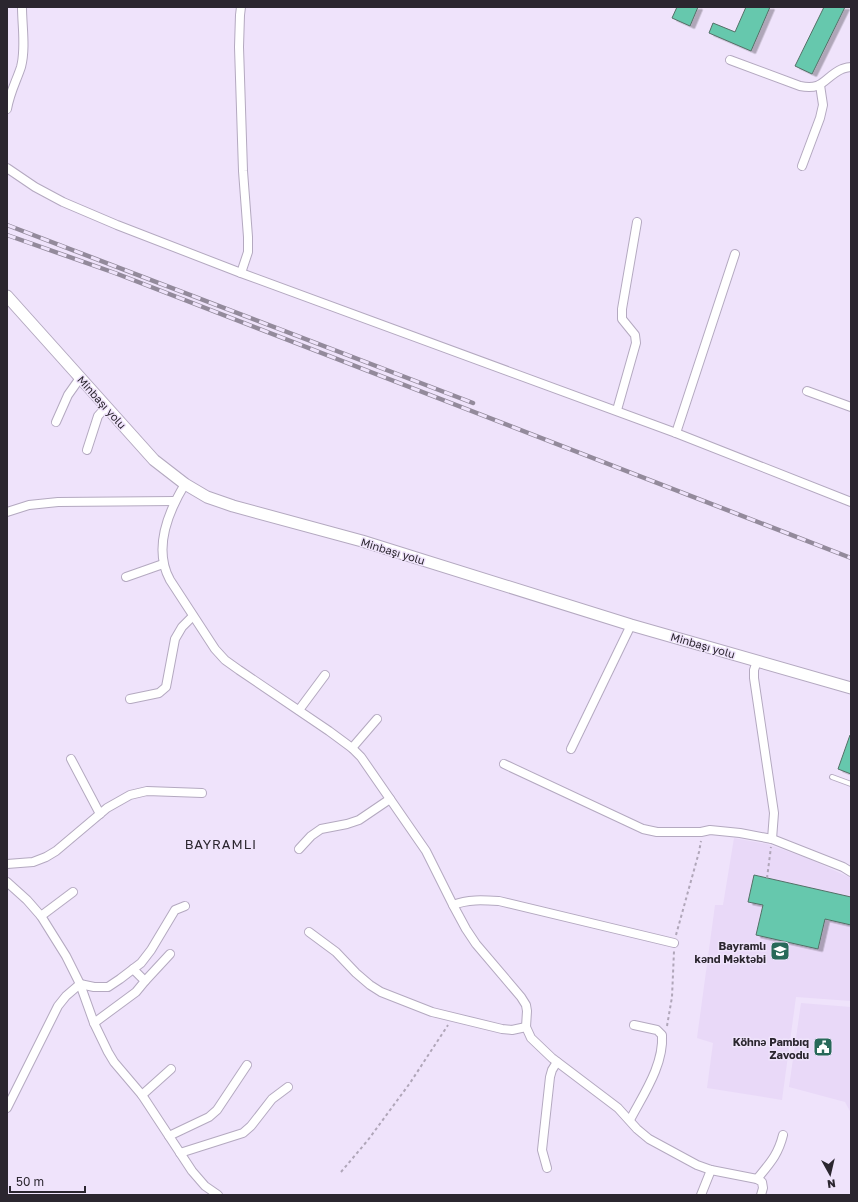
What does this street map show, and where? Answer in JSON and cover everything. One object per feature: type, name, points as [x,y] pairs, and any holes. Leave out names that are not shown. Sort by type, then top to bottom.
[{"type":"street","points":[[7,109],[8,96],[21,66],[23,46],[22,7]]},
{"type":"street","points":[[241,7],[240,62],[243,171],[248,237],[248,252],[241,273]]},
{"type":"street","points":[[730,60],[800,86],[808,87],[820,85],[841,69],[851,67]]},
{"type":"street","points":[[802,166],[820,118],[823,105],[820,85]]},
{"type":"street","points":[[7,168],[35,188],[63,202],[117,225],[241,273],[617,410],[851,502]]},
{"type":"street","points":[[617,410],[636,343],[634,335],[622,319],[622,310],[637,222]]},
{"type":"street","points":[[676,433],[735,254]]},
{"type":"street","name":"Minbaşı yolu","points":[[7,296],[154,460],[185,484],[207,497],[233,506],[362,541],[631,625],[851,688]]},
{"type":"street","points":[[56,422],[68,395],[80,378]]},
{"type":"street","points":[[807,391],[851,407]]},
{"type":"street","points":[[87,450],[98,416],[106,407]]},
{"type":"street","points":[[185,484],[170,511],[164,535],[162,555],[163,564],[165,572],[215,649],[225,660],[352,748],[368,766],[426,851],[466,929],[526,1005],[528,1011],[526,1026],[531,1038],[557,1062],[604,1096],[649,1139],[697,1165],[711,1170],[757,1179],[762,1182],[763,1188],[761,1195]]},
{"type":"street","points":[[7,512],[29,505],[58,502],[175,501]]},
{"type":"street","points":[[126,577],[163,564]]},
{"type":"street","points":[[130,699],[159,693],[166,687],[175,639],[182,627],[193,616]]},
{"type":"street","points":[[570,749],[631,625]]},
{"type":"street","points":[[757,661],[754,670],[754,678],[774,813],[772,839]]},
{"type":"street","points":[[298,710],[325,675]]},
{"type":"street","points":[[352,748],[377,720]]},
{"type":"street","points":[[71,759],[100,814]]},
{"type":"street","points":[[504,764],[644,829],[657,832],[700,832],[710,830],[740,832],[772,839],[843,867],[851,872]]},
{"type":"street","points":[[7,864],[33,862],[46,857],[56,851],[107,808],[138,792],[202,793]]},
{"type":"street","points":[[298,849],[311,836],[321,830],[359,820],[390,799]]},
{"type":"street","points":[[7,882],[27,900],[41,916],[66,956],[80,984],[94,1023],[114,1062],[142,1095],[192,1171],[205,1186],[218,1195]]},
{"type":"street","points":[[41,916],[73,892]]},
{"type":"street","points":[[453,906],[472,900],[500,901],[674,943]]},
{"type":"street","points":[[7,1108],[58,1006],[66,996],[80,984],[108,987],[120,979],[141,962],[151,950],[175,910],[185,906]]},
{"type":"street","points":[[309,932],[336,952],[356,973],[381,992],[432,1012],[502,1030],[512,1030],[526,1026]]},
{"type":"street","points":[[94,1023],[136,992],[170,954]]},
{"type":"street","points":[[133,969],[145,981]]},
{"type":"street","points":[[630,1120],[654,1071],[660,1054],[662,1042],[662,1035],[657,1030],[634,1025]]},
{"type":"street","points":[[547,1168],[543,1157],[543,1143],[550,1077],[557,1062]]},
{"type":"street","points":[[169,1136],[210,1117],[217,1110],[247,1065]]},
{"type":"street","points":[[142,1095],[171,1069]]},
{"type":"street","points":[[180,1153],[243,1133],[251,1126],[272,1099],[288,1087]]},
{"type":"street","points":[[757,1179],[776,1155],[780,1148],[783,1135]]},
{"type":"street","points":[[701,1195],[711,1170]]},
{"type":"lane","points":[[832,777],[851,784]]},
{"type":"path","points":[[662,1035],[666,1028],[672,996],[674,943],[700,852],[700,832]]},
{"type":"path","points":[[767,878],[772,839]]},
{"type":"path","points":[[342,1172],[368,1140],[410,1082],[446,1028],[451,1016]]},
{"type":"shaded area","name":"Bayramlı kənd Məktəbi","points":[[734,838],[767,844],[807,858],[851,878],[851,1001],[796,997],[782,1100],[707,1088],[713,1043],[697,1038],[715,905],[723,905]]},
{"type":"shaded area","name":"Köhnə Pambıq Zavodu","points":[[801,1003],[851,1007],[851,1113],[845,1102],[789,1087]]},
{"type":"building","points":[[677,7],[698,7],[690,26],[672,18]]},
{"type":"building","points":[[746,7],[770,7],[751,51],[709,33],[713,23],[735,32]]},
{"type":"building","points":[[824,7],[845,7],[812,74],[795,66]]},
{"type":"building","points":[[851,735],[851,774],[838,769]]},
{"type":"building","points":[[754,875],[851,897],[851,925],[825,919],[818,949],[756,935],[763,905],[748,902]]},
{"type":"railway","points":[[7,225],[473,403]]},
{"type":"railway","points":[[7,235],[115,273],[851,558]]},
{"type":"place","name":"Bayramlı kənd Məktəbi","points":[[780,951]]},
{"type":"place","name":"Köhnə Pambıq Zavodu","points":[[823,1047]]},
{"type":"district","name":"BAYRAMLI","points":[[221,844]]}]
